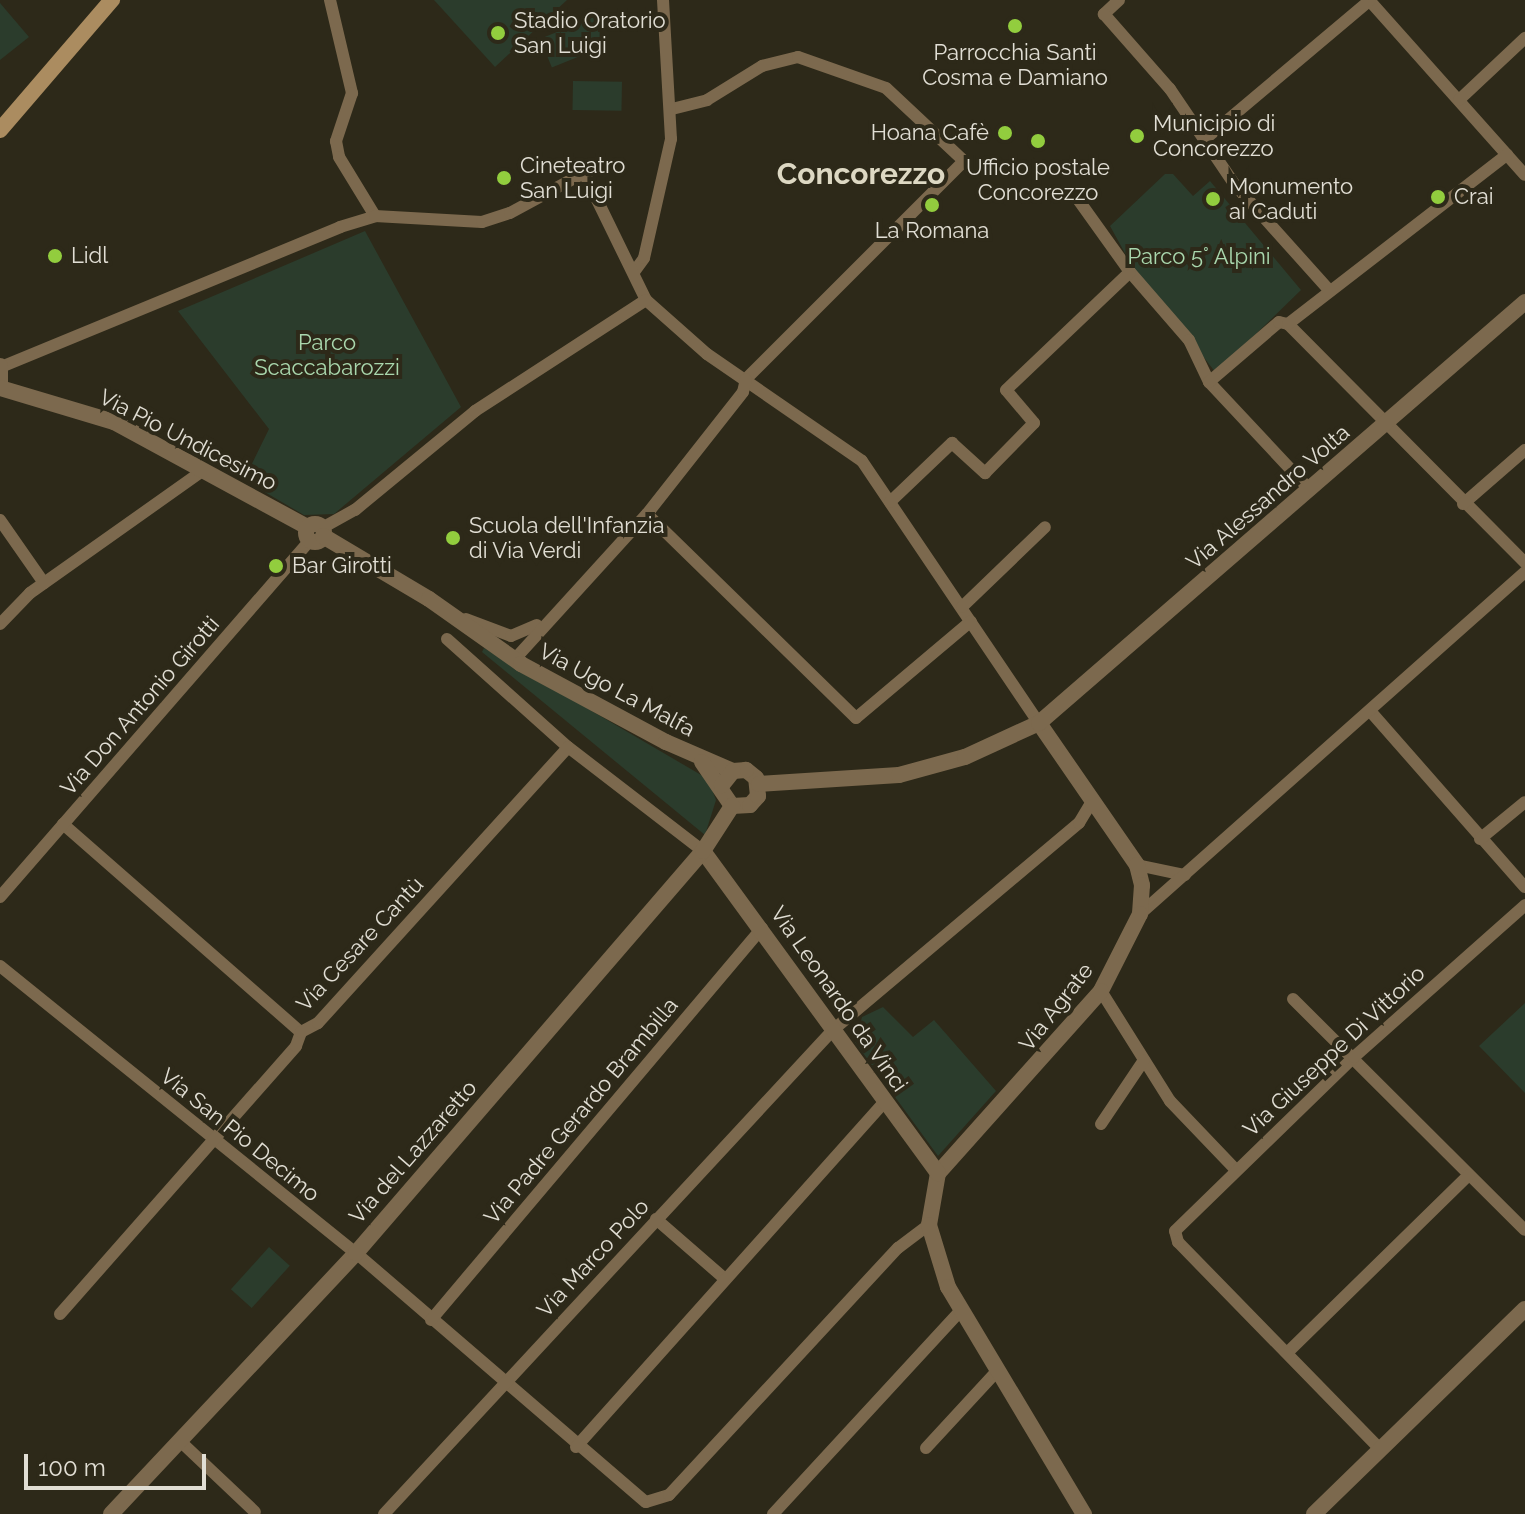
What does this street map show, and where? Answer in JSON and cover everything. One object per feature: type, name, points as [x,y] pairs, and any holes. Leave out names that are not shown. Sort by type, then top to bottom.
[{"type":"main road","points":[[2,129],[112,0]]},
{"type":"street","points":[[330,0],[352,93],[336,141],[339,157],[375,216]]},
{"type":"street","points":[[634,272],[644,258],[667,174],[672,109],[663,0]]},
{"type":"street","points":[[1119,0],[1104,14],[1170,89],[1235,185],[1328,289]]},
{"type":"street","points":[[1204,140],[1370,0],[1525,175]]},
{"type":"street","points":[[1459,100],[1525,38]]},
{"type":"street","points":[[514,660],[549,616],[647,514],[743,392],[746,379],[964,161],[886,88],[798,57],[762,66],[707,100],[672,109]]},
{"type":"street","points":[[1288,324],[1328,289],[1437,214],[1507,155]]},
{"type":"street","points":[[0,385],[0,367],[375,216],[482,222],[510,213],[584,173],[646,300],[707,354],[848,448],[890,502],[1137,865],[1140,914]]},
{"type":"street","points":[[1077,198],[1130,272],[1189,340],[1209,382],[1310,490]]},
{"type":"street","points":[[890,502],[952,443],[985,473],[1034,423],[1006,390],[1130,272]]},
{"type":"street","name":"Via Don Antonio Girotti","points":[[0,897],[316,533],[355,510],[475,411],[646,300]]},
{"type":"street","name":"Via Alessandro Volta","points":[[1039,723],[1525,302]]},
{"type":"street","points":[[1209,382],[1279,322],[1288,324],[1384,426],[1525,563]]},
{"type":"street","name":"Via Pio Undicesimo","points":[[0,385],[102,416],[204,470],[444,609],[514,660]]},
{"type":"street","points":[[1463,504],[1525,450]]},
{"type":"street","points":[[0,624],[44,583],[204,470]]},
{"type":"street","points":[[647,514],[856,718],[971,621]]},
{"type":"street","points":[[0,520],[44,583]]},
{"type":"street","points":[[962,607],[1045,527]]},
{"type":"street","points":[[1140,914],[1525,572]]},
{"type":"street","points":[[444,609],[514,636],[549,616]]},
{"type":"street","points":[[447,639],[568,747],[703,851]]},
{"type":"street","name":"Via Ugo La Malfa","points":[[514,660],[699,758],[733,771],[746,770],[759,784]]},
{"type":"street","points":[[1371,712],[1525,887]]},
{"type":"street","points":[[732,806],[755,801],[759,784],[899,775],[965,757],[1039,723]]},
{"type":"street","name":"Via Cesare Cantù","points":[[60,1314],[296,1046],[301,1032],[318,1023],[568,747]]},
{"type":"street","name":"Via Ugo La Malfa","points":[[699,758],[722,785],[723,797],[732,806]]},
{"type":"street","points":[[722,785],[733,771]]},
{"type":"street","name":"Via Marco Polo","points":[[384,1514],[833,1030],[1079,823],[1093,800]]},
{"type":"street","points":[[1480,839],[1525,802]]},
{"type":"street","name":"Via del Lazzaretto","points":[[111,1514],[356,1253],[703,851],[732,806]]},
{"type":"street","points":[[1079,823],[1101,823],[1113,830]]},
{"type":"street","points":[[63,824],[301,1032]]},
{"type":"street","name":"Via Leonardo da Vinci","points":[[703,851],[938,1173]]},
{"type":"street","points":[[1137,865],[1185,875]]},
{"type":"street","name":"Via Giuseppe Di Vittorio","points":[[1288,1352],[1178,1242],[1175,1231],[1354,1057],[1525,905]]},
{"type":"street","name":"Via Agrate","points":[[938,1173],[1101,991],[1140,914]]},
{"type":"street","name":"Via Padre Gerardo Brambilla","points":[[431,1320],[762,928]]},
{"type":"street","name":"Via San Pio Decimo","points":[[0,966],[356,1253],[576,1447],[634,1496],[646,1502],[669,1495],[898,1248],[929,1225]]},
{"type":"street","points":[[1101,991],[1170,1101],[1236,1170]]},
{"type":"street","points":[[1293,999],[1525,1230]]},
{"type":"street","points":[[1101,1124],[1144,1060]]},
{"type":"street","points":[[576,1447],[885,1101]]},
{"type":"street","points":[[938,1173],[929,1225],[937,1260],[961,1310],[1084,1514]]},
{"type":"street","points":[[1380,1449],[1288,1352],[1469,1175]]},
{"type":"street","points":[[656,1219],[725,1279]]},
{"type":"street","points":[[1314,1514],[1525,1309]]},
{"type":"street","points":[[773,1514],[961,1310]]},
{"type":"street","points":[[926,1448],[997,1371]]},
{"type":"street","points":[[180,1441],[255,1512]]},
{"type":"green space","name":"Stadio Oratorio San Luigi","points":[[434,0],[567,0],[495,67]]},
{"type":"green space","points":[[0,3],[29,37],[0,60]]},
{"type":"green space","points":[[594,17],[606,46],[552,67],[540,39]]},
{"type":"green space","points":[[573,81],[622,82],[621,111],[572,110]]},
{"type":"green space","name":"Parco 5° Alpini","points":[[1165,174],[1173,174],[1193,196],[1210,181],[1301,290],[1216,373],[1132,266],[1110,226]]},
{"type":"green space","name":"Parco Scaccabarozzi","points":[[365,231],[461,407],[334,514],[304,515],[244,480],[269,429],[178,311]]},
{"type":"green space","points":[[484,648],[708,779],[716,800],[705,835],[482,652]]},
{"type":"green space","points":[[1525,1003],[1525,1093],[1479,1046]]},
{"type":"green space","points":[[883,1007],[913,1037],[934,1020],[996,1091],[938,1156],[855,1042],[862,1017]]},
{"type":"green space","points":[[269,1247],[290,1266],[252,1308],[231,1289]]},
{"type":"place","name":"Parrocchia Santi Cosma e Damiano","points":[[1015,26]]},
{"type":"place","name":"Stadio Oratorio San Luigi","points":[[498,33]]},
{"type":"place","name":"Hoana Cafè","points":[[1005,133]]},
{"type":"place","name":"Municipio di Concorezzo","points":[[1137,136]]},
{"type":"place","name":"Ufficio postale Concorezzo","points":[[1038,141]]},
{"type":"place","name":"Cineteatro San Luigi","points":[[504,178]]},
{"type":"place","name":"Crai","points":[[1438,197]]},
{"type":"place","name":"Monumento ai Caduti","points":[[1213,199]]},
{"type":"place","name":"La Romana","points":[[932,205]]},
{"type":"place","name":"Lidl","points":[[55,256]]},
{"type":"place","name":"Scuola dell'Infanzia di Via Verdi","points":[[453,538]]},
{"type":"place","name":"Bar Girotti","points":[[276,566]]},
{"type":"district","name":"Concorezzo","points":[[861,174]]}]
